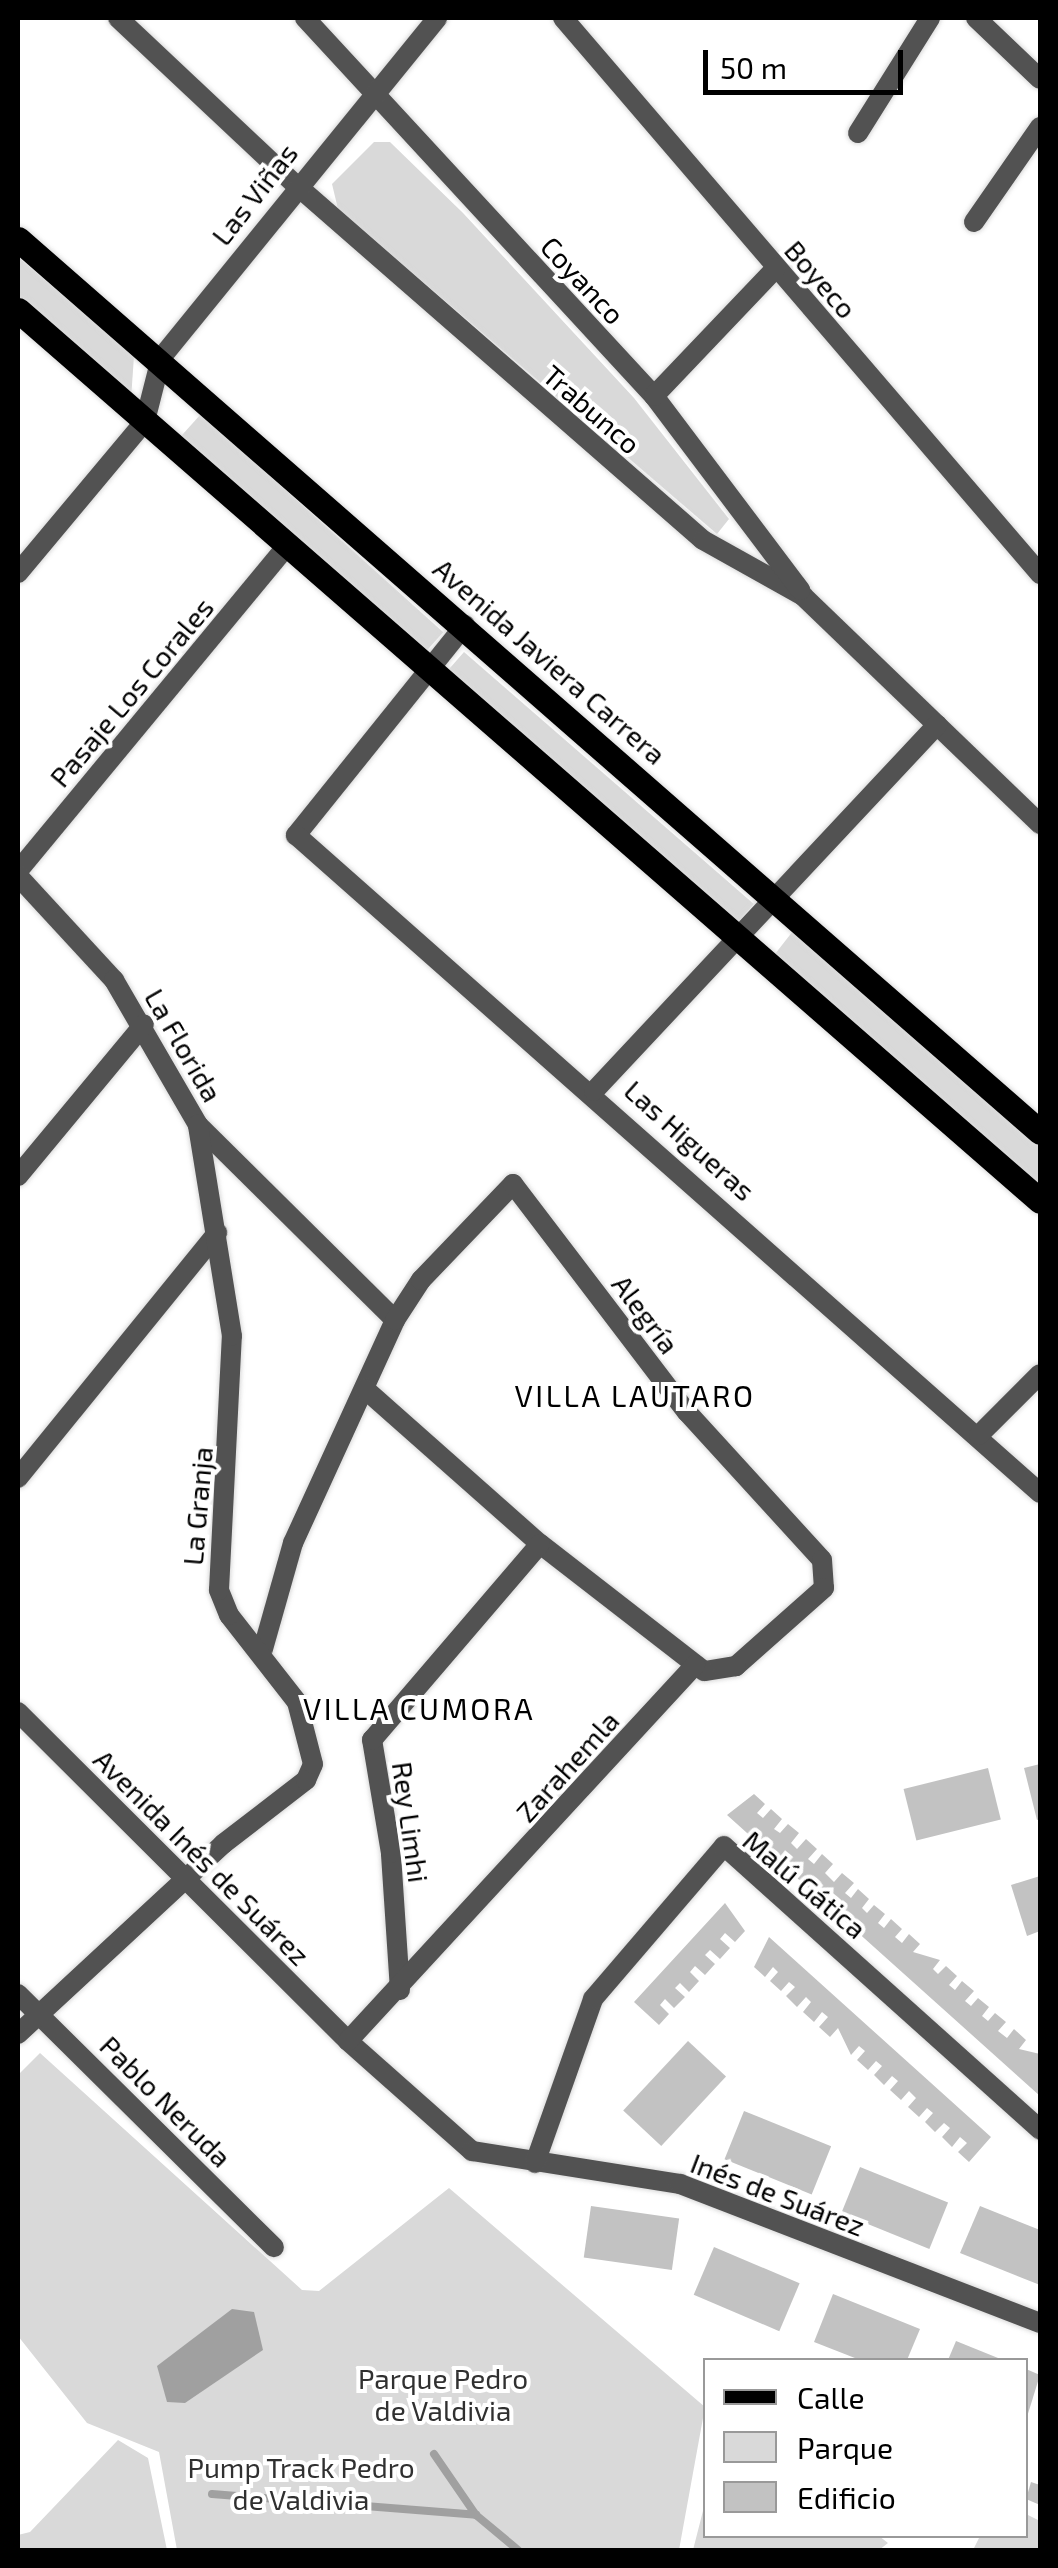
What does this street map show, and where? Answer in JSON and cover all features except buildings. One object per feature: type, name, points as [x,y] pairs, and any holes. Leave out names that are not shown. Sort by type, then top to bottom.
[{"type":"main road","name":"Avenida Javiera Carrera","points":[[18,239],[161,358],[1040,1132]]},
{"type":"main road","points":[[18,310],[1040,1200]]},
{"type":"street","name":"Trabunco","points":[[118,18],[295,184],[702,540],[804,596],[1040,824]]},
{"type":"street","name":"Coyanco","points":[[304,18],[370,94],[654,396],[804,596]]},
{"type":"street","name":"Las Viñas","points":[[146,421],[161,358],[295,184],[437,18]]},
{"type":"street","name":"Boyeco","points":[[563,18],[1040,574]]},
{"type":"street","points":[[858,134],[930,18]]},
{"type":"street","points":[[976,18],[1040,79]]},
{"type":"street","points":[[974,222],[1040,127]]},
{"type":"street","points":[[654,396],[776,268]]},
{"type":"street","points":[[18,573],[146,421]]},
{"type":"street","name":"Pasaje Los Corales","points":[[18,873],[286,547]]},
{"type":"street","points":[[430,670],[465,626]]},
{"type":"street","name":"Las Higueras","points":[[430,670],[296,835],[594,1091],[1040,1493]]},
{"type":"street","points":[[594,1091],[738,935],[779,902],[937,724]]},
{"type":"street","name":"La Florida","points":[[18,873],[84,945],[144,1024],[198,1125],[396,1320]]},
{"type":"street","points":[[18,1176],[144,1024]]},
{"type":"street","name":"La Granja","points":[[18,2034],[36,2012],[311,1772],[298,1702],[263,1649],[229,1616],[219,1590],[232,1336],[198,1125]]},
{"type":"street","name":"Alegría","points":[[396,1320],[420,1280],[513,1184],[687,1412],[822,1560],[819,1596],[750,1654],[722,1672],[695,1666]]},
{"type":"street","points":[[18,1478],[218,1234]]},
{"type":"street","points":[[263,1649],[293,1543],[396,1320]]},
{"type":"street","points":[[979,1435],[1040,1374]]},
{"type":"street","points":[[366,1389],[540,1544],[695,1666]]},
{"type":"street","name":"Rey Limhi","points":[[400,1990],[391,1853],[372,1740],[540,1544]]},
{"type":"street","name":"Zarahemla","points":[[348,2041],[400,1990],[695,1666]]},
{"type":"street","name":"Avenida Inés de Suárez","points":[[18,1712],[348,2041]]},
{"type":"street","name":"Malú Gática","points":[[534,2163],[593,1998],[724,1846],[1040,2130]]},
{"type":"street","name":"Pablo Neruda","points":[[18,1994],[274,2248]]},
{"type":"street","name":"Inés de Suárez","points":[[348,2041],[472,2151],[680,2184],[1040,2323]]},
{"type":"green space","points":[[374,142],[390,142],[463,213],[634,398],[729,519],[717,534],[338,209],[332,184]]},
{"type":"green space","points":[[18,257],[134,356],[131,399],[18,300]]},
{"type":"green space","points":[[201,414],[443,632],[423,654],[181,436]]},
{"type":"green space","points":[[464,652],[754,904],[737,924],[447,672]]},
{"type":"green space","points":[[793,931],[1040,1146],[1040,1188],[775,954]]},
{"type":"green space","name":"Parque Pedro de Valdivia","points":[[40,2053],[302,2290],[319,2291],[449,2188],[703,2405],[679,2550],[177,2550],[159,2452],[87,2423],[18,2336],[18,2075]]},
{"type":"green space","points":[[118,2440],[148,2458],[167,2550],[18,2550],[18,2535],[30,2532]]},
{"type":"green space","points":[[703,2511],[703,2538],[882,2538],[888,2543],[879,2550],[693,2550]]},
{"type":"green space","points":[[1028,2515],[1040,2521],[1040,2550],[973,2550],[979,2538],[1028,2538]]},
{"type":"shaded area","points":[[232,2309],[254,2312],[263,2350],[185,2403],[167,2402],[157,2366]]},
{"type":"waterway","points":[[434,2454],[476,2515],[518,2550]]},
{"type":"waterway","points":[[212,2494],[476,2515]]},
{"type":"district","name":"VILLA LAUTARO","points":[[635,1395]]},
{"type":"district","name":"VILLA CUMORA","points":[[419,1708]]},
{"type":"park label","name":"Pump Track Pedro de Valdivia","points":[[301,2483]]}]
